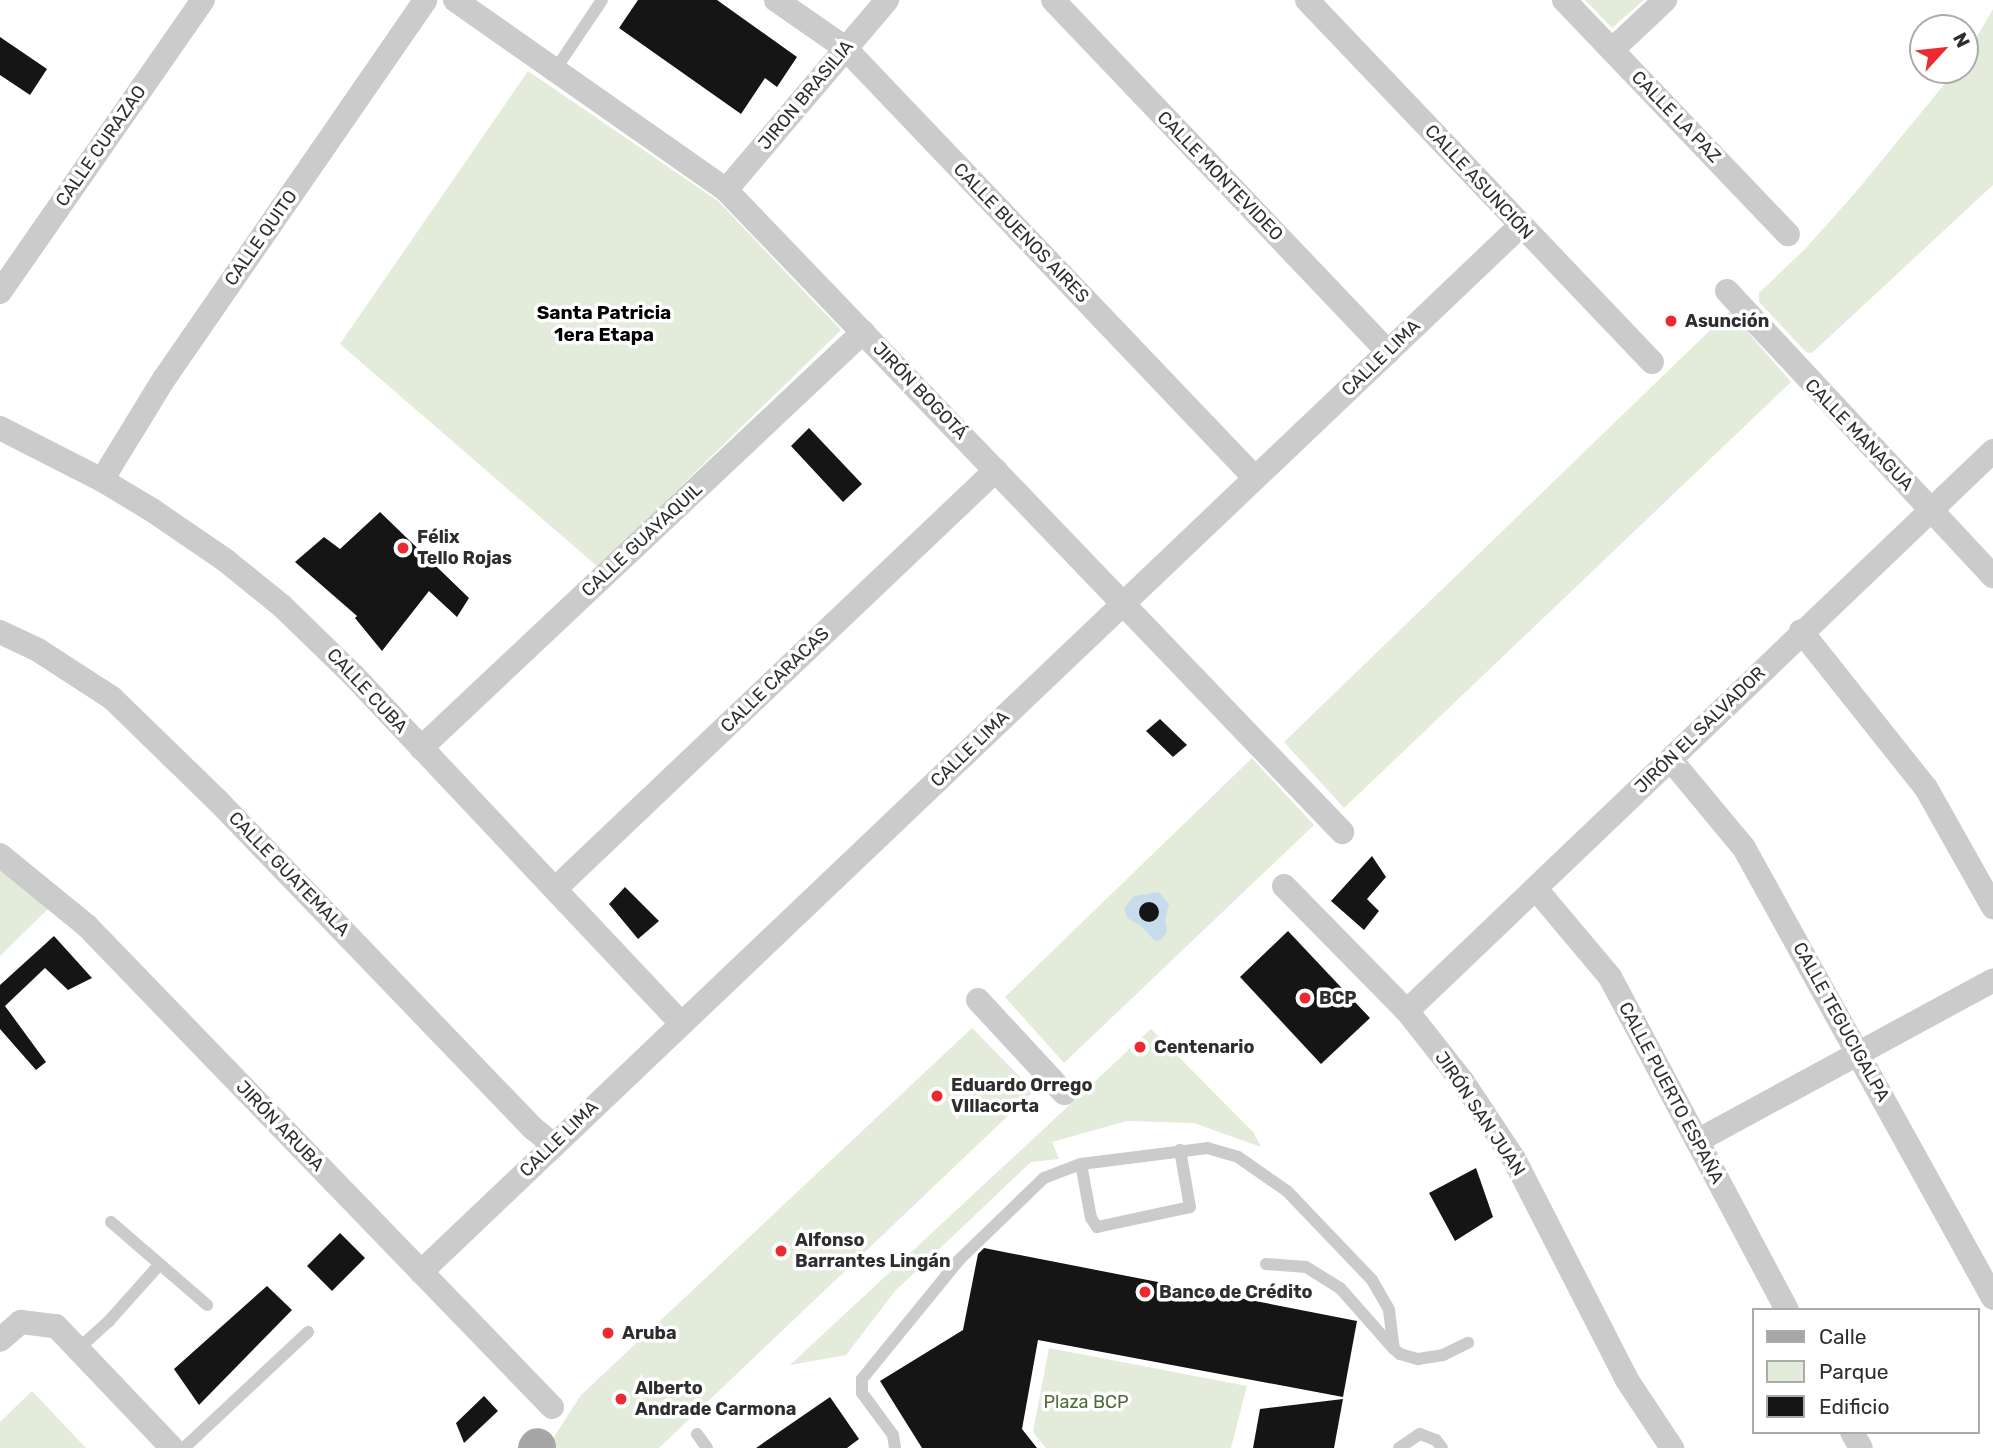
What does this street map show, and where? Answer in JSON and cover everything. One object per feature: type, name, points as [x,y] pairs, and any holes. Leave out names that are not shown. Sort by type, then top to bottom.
[{"type":"street","name":"CALLE CURAZAO","points":[[0,292],[203,0]]},
{"type":"street","name":"CALLE QUITO","points":[[102,480],[164,379],[425,0]]},
{"type":"street","name":"JIRÓN BOGOTÁ","points":[[455,0],[726,190],[1342,832]]},
{"type":"street","name":"CALLE BUENOS AIRES","points":[[776,0],[845,48],[1255,478]]},
{"type":"street","name":"JIRON BRASILIA","points":[[726,190],[887,0]]},
{"type":"street","name":"CALLE MONTEVIDEO","points":[[1053,0],[1388,352]]},
{"type":"street","name":"CALLE ASUNCIÓN","points":[[1307,0],[1652,362]]},
{"type":"street","name":"CALLE LA PAZ","points":[[1564,0],[1788,234]]},
{"type":"street","points":[[1612,50],[1665,0]]},
{"type":"street","name":"CALLE LIMA","points":[[421,1272],[680,1022],[1520,226]]},
{"type":"street","name":"CALLE MANAGUA","points":[[1727,292],[1993,576]]},
{"type":"street","name":"CALLE GUAYAQUIL","points":[[421,748],[863,332]]},
{"type":"street","name":"CALLE CUBA","points":[[0,428],[102,480],[197,539],[282,606],[310,631],[680,1022]]},
{"type":"street","name":"JIRÓN EL SALVADOR","points":[[1407,1011],[1671,760],[1801,631],[1993,451]]},
{"type":"street","name":"CALLE CARACAS","points":[[555,890],[996,470]]},
{"type":"street","points":[[1801,631],[1926,788],[1993,907]]},
{"type":"street","name":"CALLE GUATEMALA","points":[[0,632],[38,650],[112,698],[218,801],[534,1129],[554,1145]]},
{"type":"street","name":"CALLE TEGUCIGALPA","points":[[1671,760],[1744,848],[1993,1297]]},
{"type":"street","name":"JIRÓN ARUBA","points":[[0,855],[87,926],[552,1407]]},
{"type":"street","name":"JIRÓN SAN JUAN","points":[[1284,886],[1407,1011],[1463,1082],[1514,1158],[1627,1380],[1672,1448]]},
{"type":"street","name":"CALLE PUERTO ESPAÑA","points":[[1536,889],[1610,977],[1786,1308]]},
{"type":"street","points":[[1697,1141],[1993,980]]},
{"type":"street","points":[[978,1000],[1064,1093]]},
{"type":"street","points":[[0,1340],[21,1322],[56,1326],[172,1448]]},
{"type":"lane","points":[[555,70],[602,0]]},
{"type":"lane","points":[[895,1448],[893,1435],[862,1393],[862,1379],[960,1259],[1044,1178],[1081,1164],[1207,1147],[1238,1157],[1287,1191],[1372,1280],[1389,1310],[1394,1349]]},
{"type":"lane","points":[[1081,1164],[1091,1218],[1097,1227],[1190,1207],[1180,1150]]},
{"type":"lane","points":[[111,1222],[207,1305]]},
{"type":"lane","points":[[78,1349],[109,1321],[160,1264]]},
{"type":"lane","points":[[1266,1264],[1306,1267],[1340,1288],[1400,1354],[1418,1359],[1443,1356],[1468,1343]]},
{"type":"lane","points":[[184,1448],[308,1332]]},
{"type":"lane","points":[[697,1434],[707,1448]]},
{"type":"lane","points":[[1399,1448],[1420,1434],[1436,1440],[1442,1448]]},
{"type":"green space","points":[[1585,0],[1644,0],[1612,28]]},
{"type":"green space","points":[[1993,9],[1993,185],[1812,353],[1806,352],[1759,302],[1759,293],[1806,248],[1855,193],[1945,84],[1979,84],[1979,33]]},
{"type":"green space","points":[[528,71],[718,201],[841,330],[598,567],[340,344]]},
{"type":"green space","points":[[1730,311],[1791,382],[1344,808],[1284,742]]},
{"type":"green space","points":[[1252,758],[1314,825],[1064,1063],[1005,997]]},
{"type":"green space","points":[[0,868],[48,909],[0,956]]},
{"type":"green space","points":[[972,1028],[1034,1091],[659,1448],[556,1448],[552,1440],[581,1395]]},
{"type":"green space","points":[[1151,1029],[1254,1133],[1261,1147],[1194,1123],[1127,1121],[1052,1142],[1059,1159],[1031,1162],[895,1291],[846,1355],[790,1365]]},
{"type":"green space","name":"Plaza BCP","points":[[1049,1348],[1247,1386],[1231,1448],[1046,1448],[1033,1432]]},
{"type":"green space","points":[[32,1391],[86,1448],[0,1448],[0,1422]]},
{"type":"water","points":[[1159,892],[1169,904],[1165,920],[1167,931],[1161,940],[1155,941],[1140,925],[1127,918],[1124,908],[1134,896]],"holes":[[[1151,902],[1159,908],[1157,918],[1148,922],[1143,920],[1140,910],[1142,906]]]},
{"type":"building","points":[[638,0],[717,0],[797,57],[777,87],[765,78],[741,114],[619,28]]},
{"type":"building","points":[[0,37],[47,69],[30,95],[0,75]]},
{"type":"building","points":[[809,428],[862,484],[843,502],[791,446]]},
{"type":"building","points":[[380,512],[469,598],[457,617],[429,591],[382,651],[355,618],[357,616],[295,562],[324,537],[340,549]]},
{"type":"building","points":[[1160,719],[1187,745],[1173,757],[1146,731]]},
{"type":"building","points":[[1372,856],[1386,877],[1367,899],[1379,911],[1364,930],[1331,901]]},
{"type":"building","points":[[625,887],[659,921],[638,939],[609,904]]},
{"type":"building","points":[[1149,902],[1156,905],[1159,912],[1156,919],[1149,922],[1142,919],[1139,912],[1142,905]]},
{"type":"building","name":"BCP","points":[[1288,931],[1370,1018],[1321,1064],[1240,977]]},
{"type":"building","points":[[54,936],[92,978],[68,990],[45,968],[5,1006],[46,1062],[36,1070],[0,1029],[0,985]]},
{"type":"building","points":[[1476,1168],[1493,1217],[1455,1241],[1429,1193]]},
{"type":"building","points":[[340,1233],[365,1258],[332,1291],[307,1266]]},
{"type":"building","points":[[984,1248],[1357,1321],[1343,1397],[1038,1340],[1022,1429],[1037,1448],[922,1448],[880,1381],[963,1330],[978,1254]]},
{"type":"building","points":[[267,1286],[292,1310],[199,1405],[174,1369]]},
{"type":"building","points":[[484,1396],[498,1411],[464,1443],[456,1423]]},
{"type":"building","points":[[830,1397],[859,1439],[847,1448],[756,1448]]},
{"type":"building","points":[[1343,1399],[1334,1448],[1253,1448],[1260,1409]]},
{"type":"place","name":"Asunción","points":[[1671,321]]},
{"type":"place","name":"Félix Tello Rojas","points":[[403,548]]},
{"type":"place","name":"BCP","points":[[1305,998]]},
{"type":"place","name":"Centenario","points":[[1140,1047]]},
{"type":"place","name":"Eduardo Orrego VIllacorta","points":[[937,1096]]},
{"type":"place","name":"Alfonso Barrantes Lingán","points":[[781,1251]]},
{"type":"place","name":"Banco de Crédito","points":[[1145,1292]]},
{"type":"place","name":"Aruba","points":[[608,1333]]},
{"type":"place","name":"Alberto Andrade Carmona","points":[[621,1399]]},
{"type":"district","name":"Santa Patricia 1era Etapa","points":[[604,324]]}]
